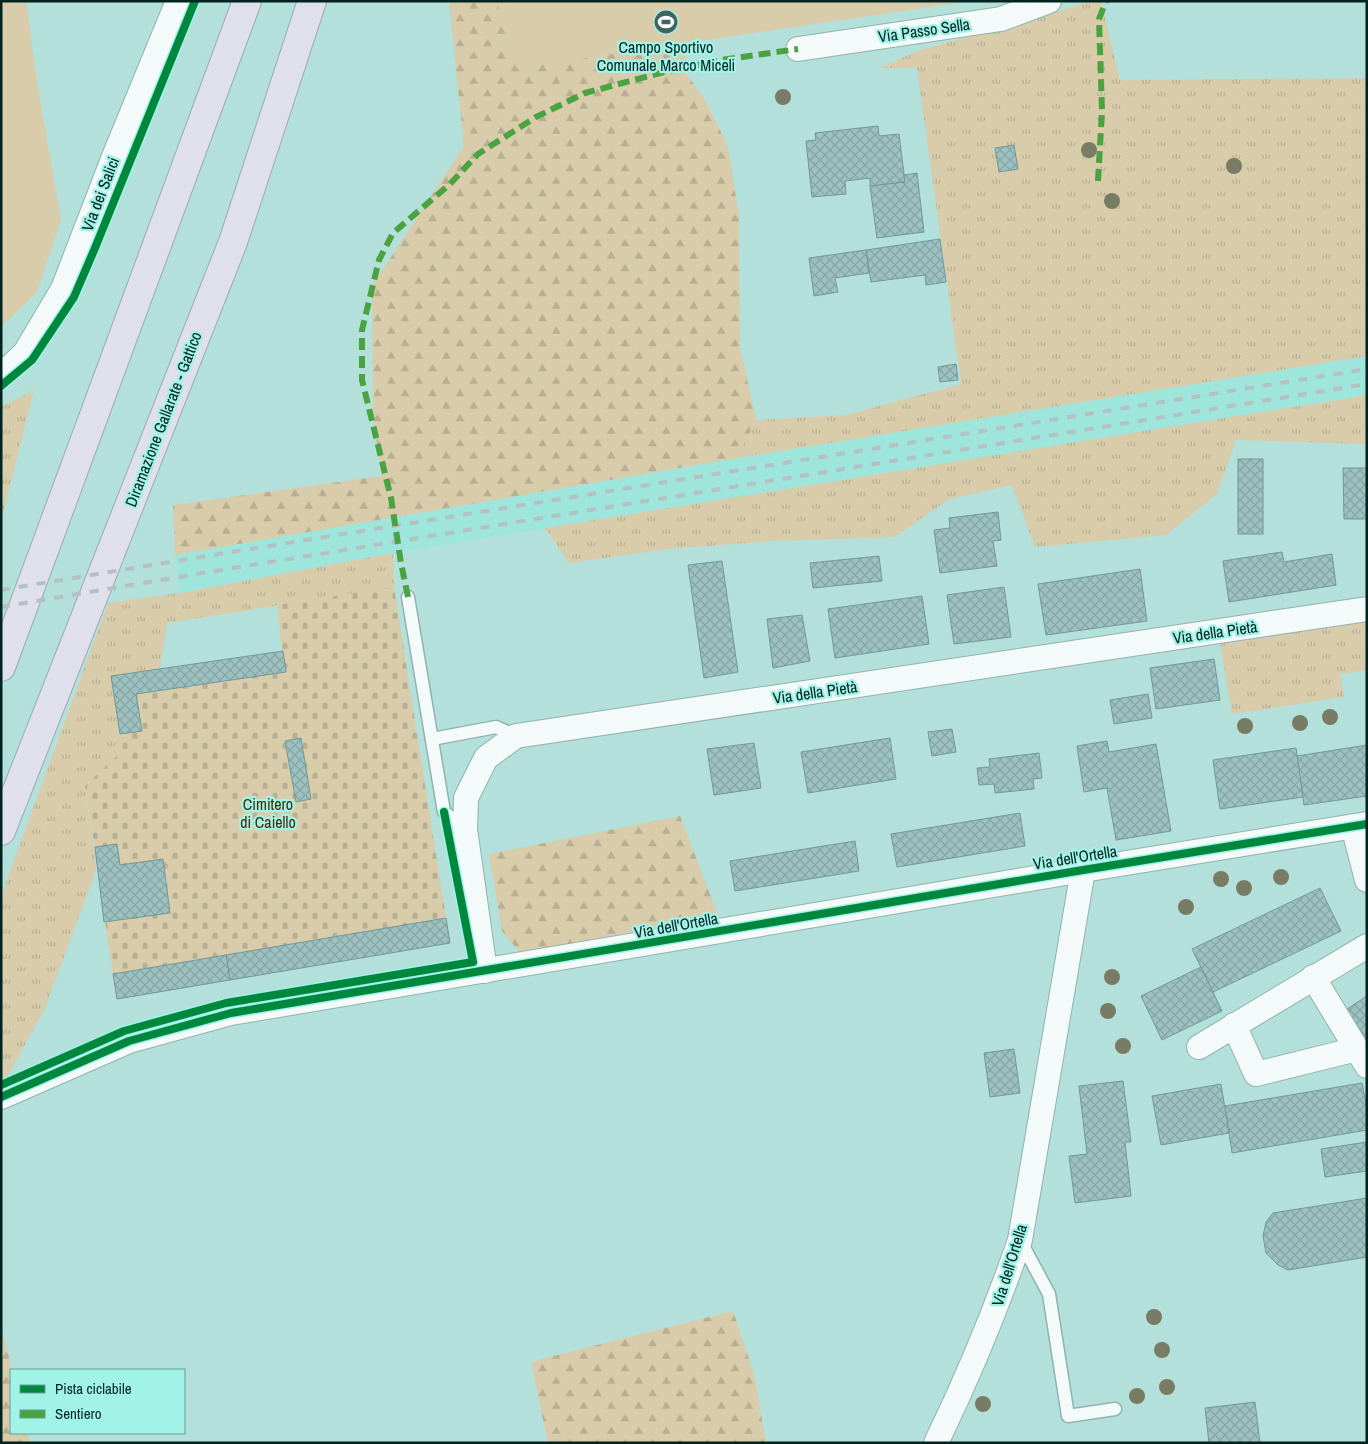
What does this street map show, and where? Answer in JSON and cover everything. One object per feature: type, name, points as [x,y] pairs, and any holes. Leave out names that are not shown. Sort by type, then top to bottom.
[{"type":"highway","points":[[1,667],[248,1]]},
{"type":"highway","name":"Diramazione Gallarate - Gattico","points":[[1,831],[233,242],[312,1]]},
{"type":"street","name":"Via dei Salici","points":[[1,375],[25,353],[63,289],[115,154],[178,1]]},
{"type":"street","name":"Via Passo Sella","points":[[798,49],[1001,19],[1049,1]]},
{"type":"street","name":"Via della Pietà","points":[[484,971],[465,828],[466,798],[486,758],[516,736],[1367,609]]},
{"type":"street","name":"Via dell'Ortella","points":[[1,1097],[129,1041],[231,1013],[1360,825]]},
{"type":"street","points":[[1360,825],[1367,880]]},
{"type":"street","name":"Via dell'Ortella","points":[[936,1443],[963,1386],[997,1304],[1020,1240],[1083,870]]},
{"type":"street","points":[[1198,1047],[1367,946]]},
{"type":"street","points":[[1234,1025],[1256,1074],[1362,1057],[1313,977]]},
{"type":"lane","points":[[408,597],[444,812],[465,828]]},
{"type":"lane","points":[[432,739],[496,727],[516,736]]},
{"type":"lane","points":[[1020,1240],[1049,1294],[1068,1416],[1114,1409]]},
{"type":"shaded area","points":[[1367,356],[1367,395],[393,553],[180,593],[175,555],[737,458]]},
{"type":"green space","points":[[1,1],[26,1],[37,82],[61,220],[37,292],[1,327]]},
{"type":"green space","points":[[449,1],[497,1],[517,68],[687,43],[684,70],[707,103],[728,147],[739,217],[740,347],[756,420],[737,458],[175,555],[173,505],[382,476],[373,417],[372,286],[464,146]]},
{"type":"green space","name":"Campo Sportivo Comunale Marco Miceli","points":[[497,1],[970,1],[517,68]]},
{"type":"green space","points":[[1092,1],[1101,1],[1120,80],[1367,78],[1367,356],[737,458],[756,420],[846,415],[961,384],[917,68],[880,68],[917,51]]},
{"type":"green space","points":[[34,390],[2,518],[1,518],[1,407]]},
{"type":"green space","points":[[1367,395],[1367,444],[1236,440],[1217,494],[1166,535],[1035,547],[1012,485],[950,499],[894,537],[773,541],[668,549],[569,563],[545,528]]},
{"type":"green space","points":[[393,553],[394,587],[167,623],[160,669],[111,676],[123,750],[85,786],[97,868],[45,1008],[8,1076],[1,1078],[1,896],[108,603],[180,593]]},
{"type":"green space","name":"Cimitero di Caiello","points":[[394,587],[450,943],[117,999],[85,786],[123,750],[111,676],[282,651],[277,605]]},
{"type":"green space","points":[[1367,619],[1367,670],[1340,674],[1344,697],[1232,714],[1220,642]]},
{"type":"green space","points":[[680,816],[718,915],[520,953],[502,931],[489,854]]},
{"type":"green space","points":[[733,1311],[754,1374],[766,1443],[548,1443],[531,1363]]},
{"type":"green space","points":[[1,1326],[12,1369],[10,1369],[10,1434],[28,1434],[30,1443],[1,1443]]},
{"type":"building","points":[[878,126],[879,136],[899,134],[905,182],[870,186],[870,178],[845,181],[846,194],[812,197],[806,141],[816,140],[815,133]]},
{"type":"building","points":[[1014,145],[1018,169],[999,172],[995,148]]},
{"type":"building","points":[[917,173],[924,232],[877,238],[870,186],[905,182],[904,175]]},
{"type":"building","points":[[940,239],[946,282],[926,285],[925,275],[871,282],[866,250]]},
{"type":"building","points":[[866,250],[869,273],[835,278],[838,292],[814,296],[809,258]]},
{"type":"building","points":[[956,364],[958,380],[940,382],[938,367]]},
{"type":"building","points":[[1238,459],[1263,459],[1263,534],[1238,534]]},
{"type":"building","points":[[1343,468],[1367,468],[1367,519],[1344,519]]},
{"type":"building","points":[[998,512],[1001,540],[993,541],[997,566],[940,573],[934,530],[950,528],[949,518]]},
{"type":"building","points":[[1282,552],[1284,562],[1332,554],[1336,585],[1229,602],[1223,561]]},
{"type":"building","points":[[879,556],[882,581],[813,588],[810,563]]},
{"type":"building","points":[[722,561],[738,672],[704,678],[688,565]]},
{"type":"building","points":[[1140,569],[1147,621],[1046,635],[1038,584]]},
{"type":"building","points":[[1004,587],[1011,637],[954,644],[947,595]]},
{"type":"building","points":[[922,596],[929,644],[835,658],[828,609]]},
{"type":"building","points":[[802,615],[810,661],[773,668],[767,619]]},
{"type":"building","points":[[283,651],[286,672],[136,694],[142,731],[120,734],[111,676]]},
{"type":"building","points":[[1214,659],[1220,700],[1156,709],[1150,668]]},
{"type":"building","points":[[1148,694],[1152,718],[1114,724],[1110,700]]},
{"type":"building","points":[[952,729],[956,752],[932,756],[928,732]]},
{"type":"building","points":[[301,738],[311,799],[296,802],[285,741]]},
{"type":"building","points":[[890,738],[896,779],[808,793],[801,752]]},
{"type":"building","points":[[1107,741],[1109,752],[1156,744],[1171,831],[1116,840],[1107,788],[1084,792],[1077,746]]},
{"type":"building","points":[[754,743],[761,788],[714,795],[707,749]]},
{"type":"building","points":[[1367,745],[1367,796],[1304,805],[1297,756]]},
{"type":"building","points":[[1296,748],[1303,797],[1220,809],[1213,760]]},
{"type":"building","points":[[1039,753],[1042,778],[1033,779],[1034,789],[995,793],[994,784],[979,785],[977,768],[990,767],[989,759]]},
{"type":"building","points":[[1020,813],[1025,846],[897,867],[891,834]]},
{"type":"building","points":[[855,841],[859,871],[735,891],[730,861]]},
{"type":"building","points":[[117,844],[120,865],[163,859],[170,913],[104,922],[95,847]]},
{"type":"building","points":[[1320,888],[1341,931],[1213,992],[1192,949]]},
{"type":"building","points":[[446,918],[450,943],[230,980],[226,955]]},
{"type":"building","points":[[226,955],[230,980],[117,999],[113,974]]},
{"type":"building","points":[[1201,967],[1222,1011],[1162,1040],[1141,996]]},
{"type":"building","points":[[1367,996],[1367,1045],[1344,1011]]},
{"type":"building","points":[[1014,1049],[1020,1093],[990,1097],[984,1053]]},
{"type":"building","points":[[1123,1081],[1131,1142],[1125,1142],[1131,1196],[1075,1203],[1069,1156],[1087,1154],[1079,1086]]},
{"type":"building","points":[[1362,1083],[1367,1109],[1367,1130],[1232,1153],[1225,1106]]},
{"type":"building","points":[[1221,1084],[1229,1133],[1161,1145],[1152,1096]]},
{"type":"building","points":[[1367,1142],[1367,1171],[1325,1177],[1321,1149]]},
{"type":"building","points":[[1367,1198],[1367,1257],[1288,1270],[1278,1265],[1266,1253],[1263,1236],[1266,1222],[1273,1213]]},
{"type":"building","points":[[1255,1402],[1260,1443],[1209,1443],[1205,1408]]},
{"type":"railway","points":[[1,590],[1367,369]]},
{"type":"railway","points":[[1,607],[1367,384]]},
{"type":"marked path","points":[[1098,181],[1102,111],[1099,19],[1106,1]]},
{"type":"marked path","points":[[408,597],[391,498],[362,380],[362,330],[379,260],[393,233],[450,184],[478,154],[536,117],[585,93],[664,72],[721,60],[798,49]]},
{"type":"cycle path","points":[[1,386],[32,360],[74,297],[195,1]]},
{"type":"cycle path","points":[[1,1085],[124,1031],[226,1003],[473,962],[444,812]]},
{"type":"cycle path","points":[[1,1097],[129,1041],[231,1013],[1367,824]]},
{"type":"place","name":"Campo Sportivo Comunale Marco Miceli","points":[[666,22]]}]
